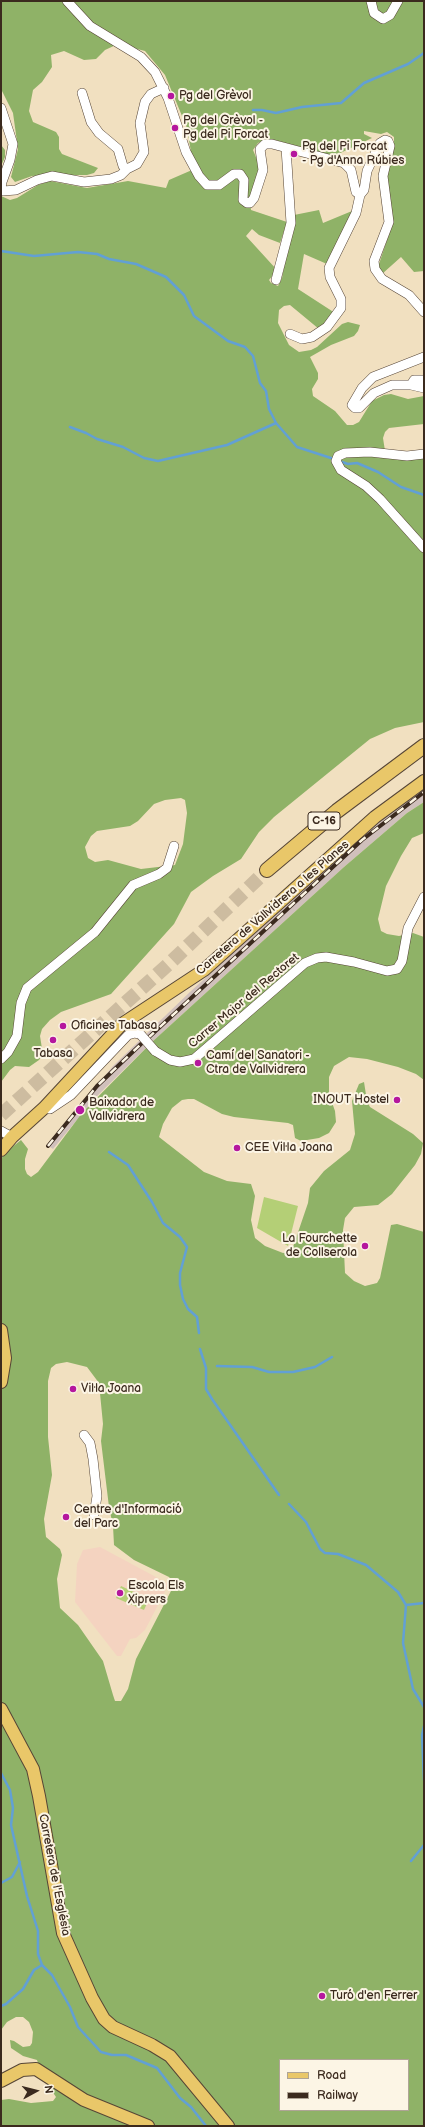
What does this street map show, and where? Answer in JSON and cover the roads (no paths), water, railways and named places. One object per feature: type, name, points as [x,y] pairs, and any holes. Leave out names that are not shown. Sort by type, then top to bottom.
[{"type":"highway","name":"C-16","points":[[267,870],[337,811],[424,746]]},
{"type":"main road","name":"Carretera de Vallvidrera a les Planes","points":[[1,1150],[6,1134],[44,1108],[122,1024],[204,970],[375,817],[424,780]]},
{"type":"main road","points":[[1,1330],[4,1358],[1,1382]]},
{"type":"main road","name":"Carretera de l'Església","points":[[1,1709],[28,1758],[34,1775],[63,1933],[92,1998],[104,2019],[113,2027],[152,2045],[170,2056],[228,2126]]},
{"type":"main road","points":[[1,2081],[22,2070],[36,2069],[84,2100],[148,2126]]},
{"type":"street","points":[[67,1],[90,26],[147,62],[158,75],[186,152],[202,180],[207,185],[214,187],[221,184],[234,174],[240,174],[244,180],[243,199],[248,203],[254,198],[263,170],[260,154],[262,147],[269,143],[344,163],[351,170],[356,192],[360,194]]},
{"type":"street","points":[[371,1],[374,13],[383,19],[390,15],[398,1]]},
{"type":"street","points":[[1,108],[13,144],[10,160],[2,182],[1,188],[4,191],[16,190],[37,180],[52,176],[84,182],[111,179],[137,164],[143,154],[140,123],[145,102],[152,94],[164,88]]},
{"type":"street","points":[[82,93],[91,122],[99,134],[118,149],[123,166],[127,169]]},
{"type":"street","points":[[290,334],[302,339],[312,337],[327,326],[341,308],[341,299],[330,278],[329,270],[356,213],[360,194],[364,190],[367,171],[380,143],[383,140],[388,140],[390,148],[383,176],[389,222],[374,261],[374,269],[382,279],[409,295],[424,312]]},
{"type":"street","points":[[276,280],[291,223],[286,148]]},
{"type":"street","points":[[424,357],[373,377],[352,403],[355,408],[360,406],[374,393],[386,387],[411,385],[424,388]]},
{"type":"street","points":[[411,385],[414,380],[424,380]]},
{"type":"street","points":[[424,454],[407,456],[370,452],[345,453],[338,456],[336,461],[341,470],[366,486],[380,499],[424,548]]},
{"type":"street","points":[[1,1059],[17,1036],[21,1003],[27,988],[95,932],[133,885],[163,871],[169,864],[174,846]]},
{"type":"street","name":"Carrer Major del Rectoret","points":[[44,1108],[50,1109],[71,1094],[128,1035],[135,1032],[141,1035],[155,1051],[170,1060],[180,1062],[194,1059],[305,964],[317,958],[326,957],[354,962],[387,971],[397,969],[402,961],[408,928],[424,898]]},
{"type":"street","points":[[84,1435],[90,1443],[93,1459],[97,1496],[94,1515]]},
{"type":"waterway","points":[[253,110],[276,113],[302,107],[341,103],[364,83],[408,64],[424,53]]},
{"type":"waterway","points":[[1,251],[34,256],[78,252],[97,254],[109,259],[136,264],[166,277],[184,295],[194,316],[228,341],[245,347],[253,356],[260,383],[266,391],[269,409],[276,423]]},
{"type":"waterway","points":[[70,427],[97,439],[123,447],[144,458],[158,461],[227,445],[276,423],[297,447],[334,459]]},
{"type":"waterway","points":[[339,461],[348,464],[357,463],[378,472],[401,487],[424,495]]},
{"type":"waterway","points":[[109,1152],[128,1165],[152,1202],[163,1223],[180,1237],[187,1247],[180,1273],[180,1285],[183,1299],[188,1309],[197,1317],[199,1333]]},
{"type":"waterway","points":[[200,1349],[206,1368],[206,1389],[279,1495]]},
{"type":"waterway","points":[[217,1366],[252,1367],[269,1372],[293,1372],[315,1367],[332,1357]]},
{"type":"waterway","points":[[289,1504],[306,1522],[320,1549],[325,1553],[338,1554],[366,1565],[398,1592],[406,1605],[424,1603]]},
{"type":"waterway","points":[[406,1605],[403,1643],[413,1689],[424,1707]]},
{"type":"waterway","points":[[424,1726],[422,1735],[424,1780]]},
{"type":"waterway","points":[[1,1773],[10,1790],[13,1808],[11,1825],[27,1896],[38,1931],[38,1954],[42,1965],[52,1975],[70,2007],[78,2027],[101,2052],[112,2055],[126,2055],[157,2068],[180,2098],[191,2107],[206,2126]]},
{"type":"waterway","points":[[411,1861],[424,1845]]},
{"type":"waterway","points":[[1,1883],[12,1877],[20,1862]]},
{"type":"waterway","points":[[1,2006],[6,2004],[23,1989],[34,1970],[42,1965]]},
{"type":"tunnel","points":[[1,1115],[172,961],[267,870]]},
{"type":"railway","points":[[148,1038],[362,840],[424,792]]},
{"type":"railway","points":[[48,1146],[97,1086],[141,1044]]},
{"type":"place","name":"Pg del Grèvol","points":[[171,96]]},
{"type":"place","name":"Pg del Grèvol - Pg del Pi Forcat","points":[[175,128]]},
{"type":"place","name":"Pg del Pi Forcat - Pg d'Anna Rúbies","points":[[294,154]]},
{"type":"place","name":"Oficines Tabasa","points":[[63,1026]]},
{"type":"place","name":"Tabasa","points":[[53,1040]]},
{"type":"place","name":"Camí del Sanatori - Ctra de Vallvidrera","points":[[198,1063]]},
{"type":"place","name":"INOUT Hostel","points":[[397,1100]]},
{"type":"place","name":"Baixador de Vallvidrera","points":[[80,1110]]},
{"type":"place","name":"CEE Vil·la Joana","points":[[237,1148]]},
{"type":"place","name":"La Fourchette de Collserola","points":[[365,1246]]},
{"type":"place","name":"Vil·la Joana","points":[[73,1389]]},
{"type":"place","name":"Centre d'Informació del Parc","points":[[66,1517]]},
{"type":"place","name":"Escola Els Xiprers","points":[[120,1593]]},
{"type":"place","name":"Turó d'en Ferrer","points":[[322,1996]]}]
